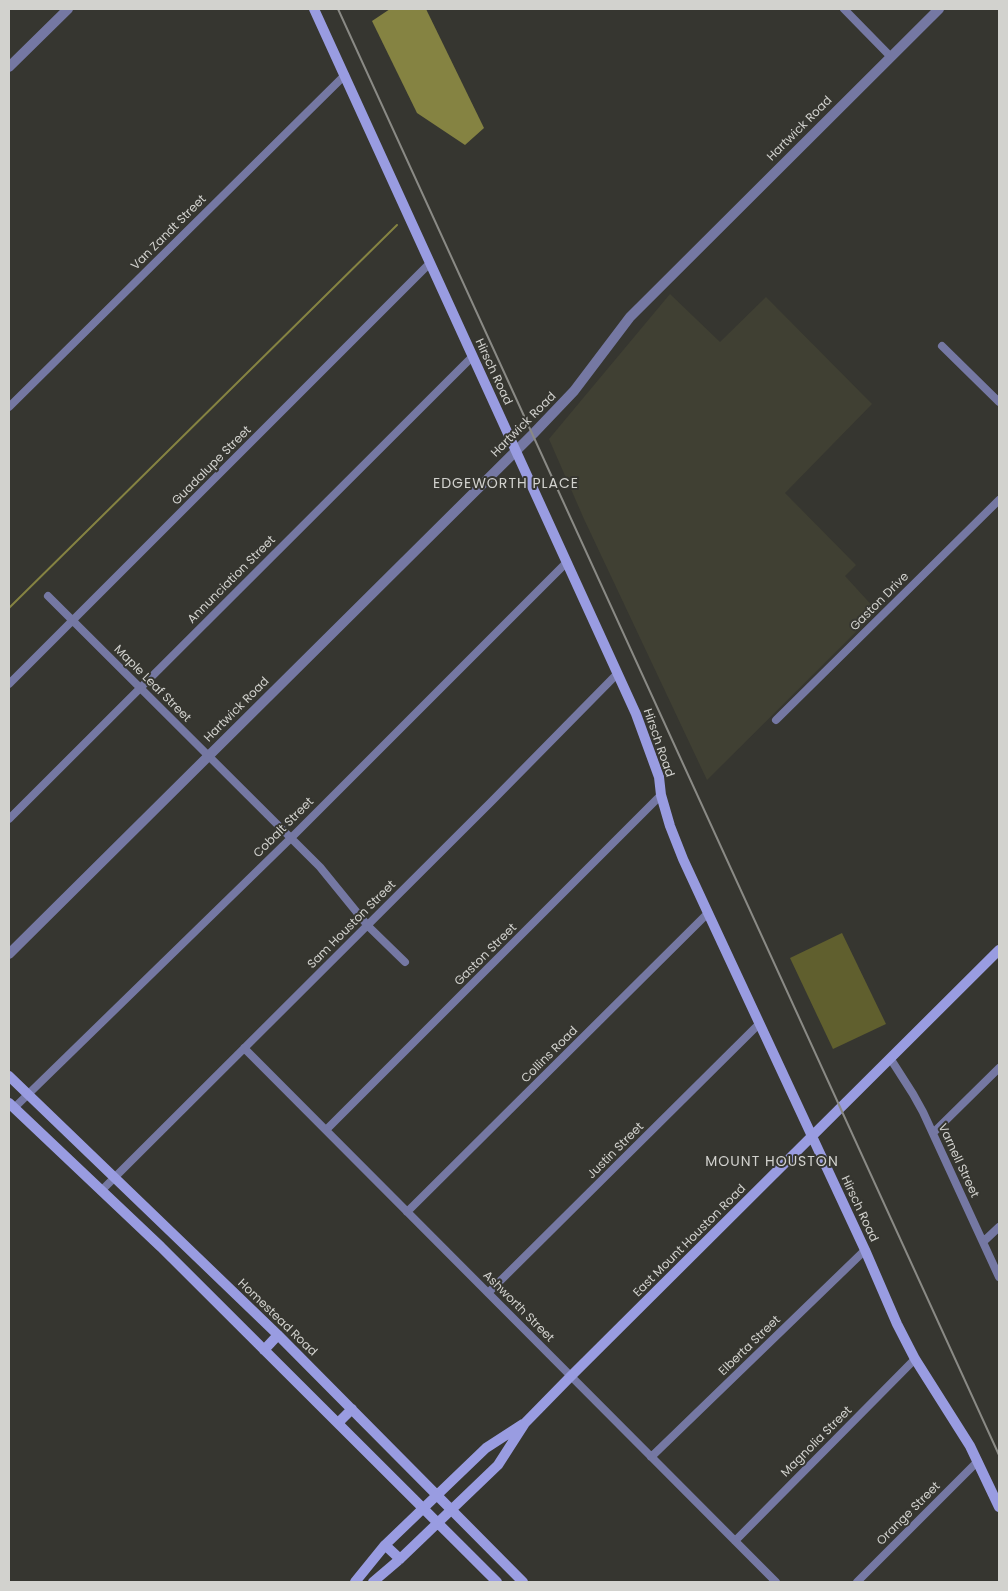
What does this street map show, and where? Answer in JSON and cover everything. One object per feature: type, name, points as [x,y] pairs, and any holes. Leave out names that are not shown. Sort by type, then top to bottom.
[{"type":"main road","name":"Hirsch Road","points":[[314,9],[636,714],[659,777],[661,795],[676,841],[708,913],[865,1250],[897,1324],[978,1461],[999,1507]]},
{"type":"main road","name":"East Mount Houston Road","points":[[373,1582],[400,1559],[498,1465],[525,1423],[999,950]]},
{"type":"main road","name":"Homestead Road","points":[[9,1076],[278,1335],[523,1582]]},
{"type":"main road","points":[[11,1106],[179,1265],[497,1582]]},
{"type":"main road","points":[[179,1265],[190,1250]]},
{"type":"main road","points":[[264,1350],[278,1335]]},
{"type":"main road","points":[[338,1423],[352,1409]]},
{"type":"main road","name":"East Mount Houston Road","points":[[355,1582],[385,1546],[486,1448],[525,1423]]},
{"type":"main road","points":[[385,1546],[400,1559]]},
{"type":"street","points":[[9,67],[68,9]]},
{"type":"street","points":[[844,9],[890,57]]},
{"type":"street","name":"Hartwick Road","points":[[9,954],[516,452],[574,392],[630,317],[939,9]]},
{"type":"street","name":"Van Zandt Street","points":[[9,407],[345,75]]},
{"type":"street","name":"Guadalupe Street","points":[[9,684],[430,263]]},
{"type":"street","points":[[942,346],[999,402]]},
{"type":"street","name":"Annunciation Street","points":[[9,819],[472,357]]},
{"type":"street","name":"Gaston Drive","points":[[776,720],[999,500]]},
{"type":"street","name":"Cobalt Street","points":[[11,1106],[27,1095],[291,838],[567,562]]},
{"type":"street","name":"Maple Leaf Street","points":[[48,596],[320,867],[368,926],[405,962]]},
{"type":"street","name":"Sam Houston Street","points":[[101,1191],[368,926],[617,674]]},
{"type":"street","name":"Gaston Street","points":[[326,1130],[661,795]]},
{"type":"street","name":"Collins Road","points":[[407,1212],[708,913]]},
{"type":"street","name":"Justin Street","points":[[488,1293],[759,1024]]},
{"type":"street","name":"Ashworth Street","points":[[244,1048],[776,1582]]},
{"type":"street","name":"Varnell Street","points":[[890,1058],[914,1094],[999,1277]]},
{"type":"street","points":[[933,1133],[999,1068]]},
{"type":"street","points":[[983,1242],[999,1227]]},
{"type":"street","name":"Elberta Street","points":[[651,1457],[865,1250]]},
{"type":"street","name":"Magnolia Street","points":[[735,1541],[916,1359]]},
{"type":"street","name":"Orange Street","points":[[857,1582],[978,1461]]},
{"type":"shaded area","points":[[390,9],[426,9],[484,128],[465,145],[417,113],[372,21]]},
{"type":"shaded area","points":[[670,294],[720,342],[766,297],[872,404],[785,493],[856,565],[845,576],[877,611],[707,780],[584,519],[549,439]]},
{"type":"shaded area","points":[[842,933],[886,1024],[833,1049],[790,958]]},
{"type":"waterway","points":[[9,608],[397,225]]},
{"type":"railway","points":[[338,9],[999,1455]]},
{"type":"district","name":"EDGEWORTH PLACE","points":[[506,484]]},
{"type":"district","name":"MOUNT HOUSTON","points":[[772,1162]]}]
